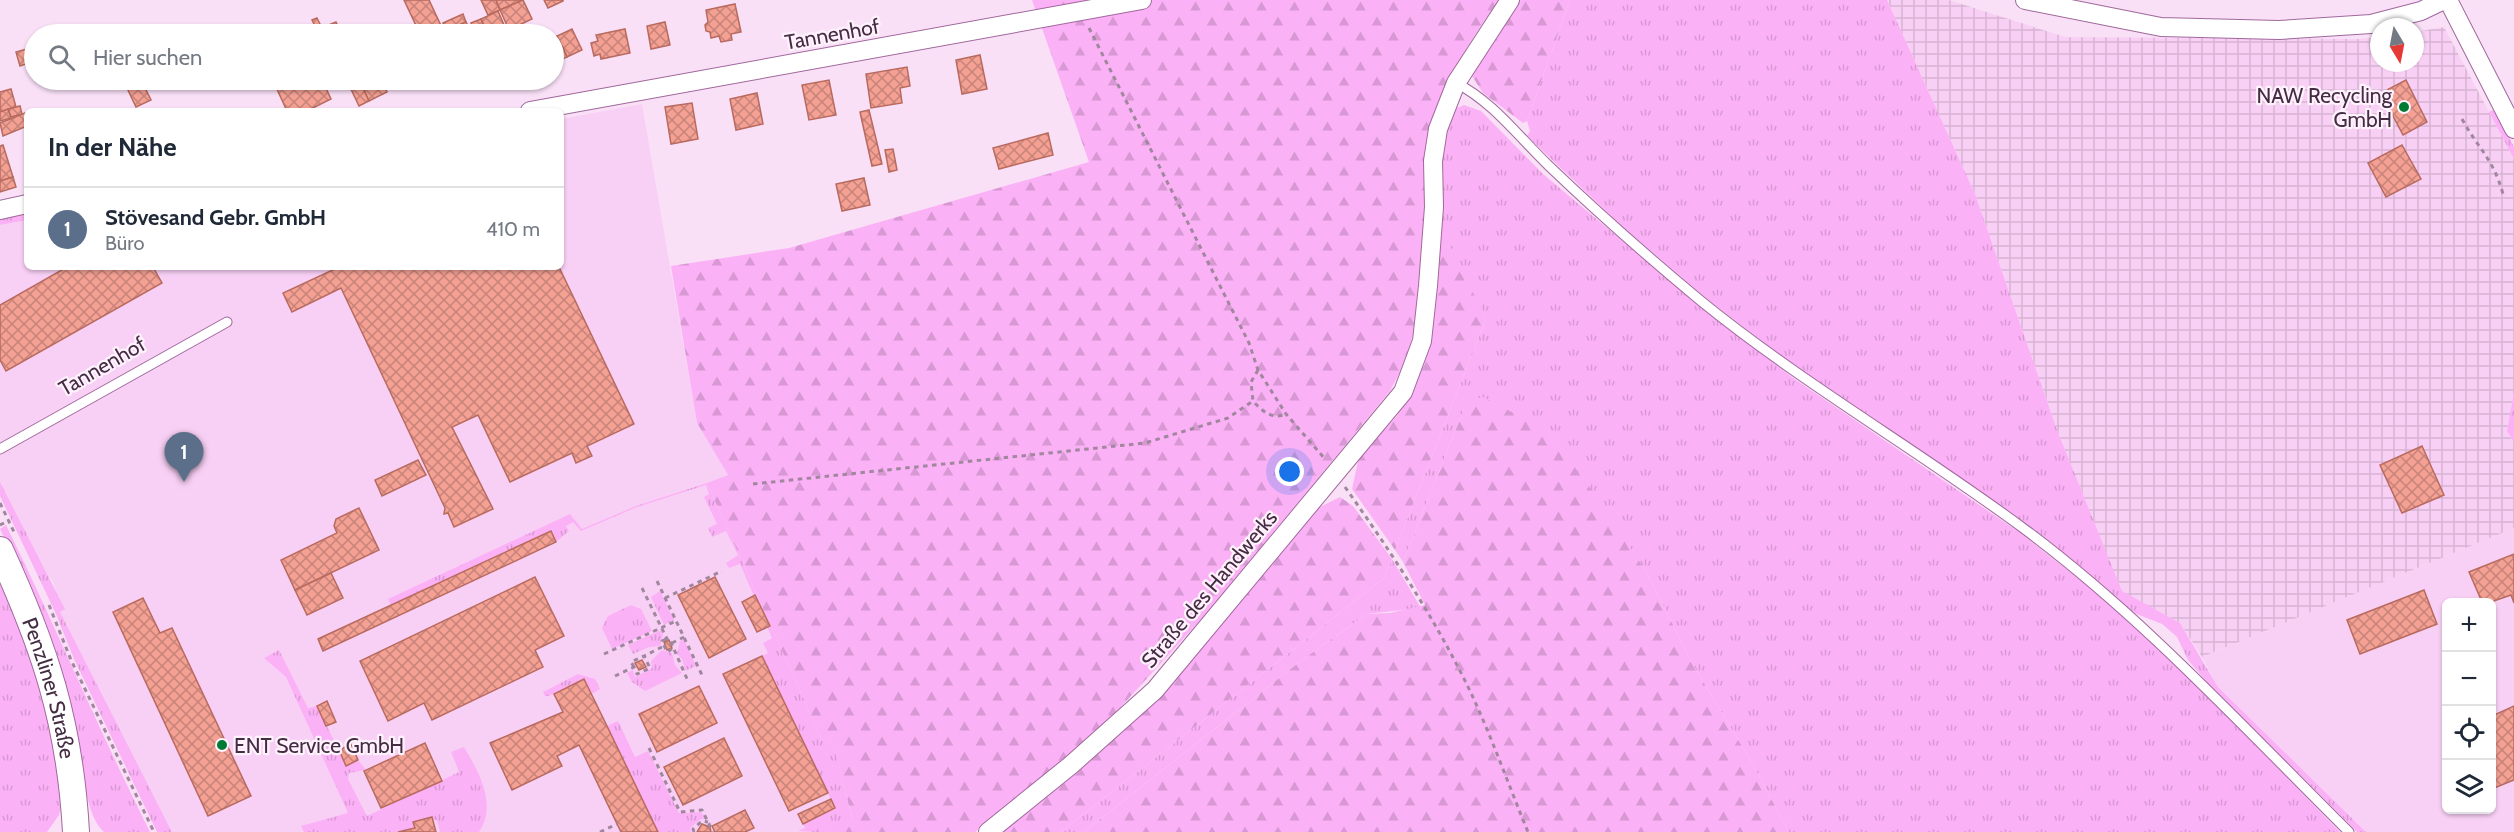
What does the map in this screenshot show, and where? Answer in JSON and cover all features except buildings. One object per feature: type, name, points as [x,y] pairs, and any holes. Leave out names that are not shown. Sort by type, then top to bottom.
[{"type":"main road","name":"Penzliner Straße","points":[[9,546],[57,697],[71,777],[76,832]]},
{"type":"street","name":"Tannenhof","points":[[547,108],[1142,0]]},
{"type":"street","name":"Straße des Handwerks","points":[[988,832],[1071,765],[1155,690],[1403,392],[1422,341],[1434,207],[1433,161],[1438,129],[1456,83],[1510,0]]},
{"type":"street","points":[[2025,0],[2161,27],[2279,30],[2371,24],[2421,11],[2446,0],[2514,129]]},
{"type":"street","points":[[0,210],[24,205]]},
{"type":"lane","points":[[1456,83],[1487,104],[1586,202],[1704,303],[1800,376],[2023,528],[2105,594],[2201,683],[2349,832]]},
{"type":"lane","name":"Tannenhof","points":[[0,449],[227,322]]},
{"type":"path","points":[[1083,12],[1096,46],[1249,343],[1258,370],[1286,414],[1308,437],[1393,555],[1448,648],[1472,695],[1528,832]]},
{"type":"path","points":[[2462,119],[2474,142],[2488,155],[2497,171],[2503,194]]},
{"type":"path","points":[[1258,370],[1251,382],[1253,401],[1270,415],[1280,417],[1286,414]]},
{"type":"path","points":[[753,484],[1145,443],[1228,418],[1253,401]]},
{"type":"path","points":[[0,503],[8,520],[9,546]]},
{"type":"path","points":[[0,525],[8,520]]},
{"type":"path","points":[[665,598],[722,571]]},
{"type":"path","points":[[657,581],[702,675]]},
{"type":"path","points":[[642,588],[667,639],[669,638],[672,643],[674,648],[672,649],[688,681]]},
{"type":"path","points":[[48,603],[71,660],[154,832]]},
{"type":"path","points":[[604,654],[676,621]]},
{"type":"path","points":[[672,643],[684,637]]},
{"type":"path","points":[[667,639],[662,641],[664,646],[667,651],[672,649]]},
{"type":"path","points":[[644,656],[650,668],[637,674],[631,662],[664,646]]},
{"type":"path","points":[[615,676],[634,667]]},
{"type":"path","points":[[649,748],[680,812],[702,810],[713,832]]},
{"type":"path","points":[[694,832],[693,828],[702,821],[708,822]]},
{"type":"path","points":[[600,832],[617,824]]},
{"type":"shaded area","name":"NAW Recycling GmbH","points":[[1887,0],[1949,0],[2065,37],[2370,38],[2370,72],[2424,72],[2424,30],[2444,27],[2514,159],[2514,392],[2507,431],[2514,442],[2514,528],[2202,657],[2180,623],[2122,592],[2057,430],[1975,194]]},
{"type":"shaded area","points":[[642,104],[697,423],[728,475],[707,483],[822,740],[932,790],[815,832],[172,832],[59,612],[64,609],[52,580],[42,567],[0,482],[0,225],[24,221],[24,270],[564,270],[564,118]]},
{"type":"shaded area","points":[[2514,528],[2514,832],[2366,832],[2218,687],[2202,657]]},
{"type":"green space","points":[[1032,0],[1499,0],[1460,60],[1443,93],[1430,126],[1416,323],[1406,361],[1390,391],[1205,615],[1108,721],[1010,807],[975,832],[815,832],[852,818],[834,746],[822,740],[707,483],[728,475],[697,423],[671,266],[789,248],[1089,162]]},
{"type":"green space","points":[[1519,0],[1570,0],[1527,121],[1523,123],[1483,93],[1472,76],[1473,66]]},
{"type":"green space","points":[[1570,0],[1887,0],[1975,194],[2057,430],[2122,591],[2180,623],[2218,687],[2366,832],[2357,832],[2211,687],[2188,660],[2177,637],[2162,624],[2134,613],[2026,524],[1803,373],[1706,298],[1627,231],[1527,136],[1530,131],[1527,121]]},
{"type":"green space","points":[[1464,105],[1481,111],[1543,174],[1700,306],[1796,380],[2019,532],[2102,597],[2206,694],[2340,832],[1789,832],[1752,763],[1692,663],[1647,573],[1548,431],[1464,409],[1403,562],[1395,550],[1486,319],[1438,236],[1439,159],[1451,116],[1457,108]]},
{"type":"green space","points":[[2492,110],[2496,112],[2514,147],[2514,159],[2489,112]]},
{"type":"green space","points":[[24,212],[24,221],[0,225],[0,216]]},
{"type":"green space","points":[[1438,236],[1445,236],[1486,319],[1395,550],[1352,489],[1359,457],[1397,416],[1424,365],[1433,326]]},
{"type":"green space","points":[[2514,392],[2514,442],[2507,431]]},
{"type":"green space","points":[[1483,397],[1548,431],[1599,500],[1647,573],[1692,663],[1752,763],[1789,832],[1084,832],[1302,660],[1367,614],[1390,613],[1425,605],[1403,562],[1464,409],[1472,400]]},
{"type":"green space","points":[[0,482],[65,609],[60,612],[172,832],[157,832],[74,659],[56,614],[0,496]]},
{"type":"green space","points":[[707,483],[822,740],[834,745],[852,819],[815,832],[798,831],[805,828],[803,824],[835,808],[762,656],[768,653],[763,643],[772,638],[740,564],[729,568],[726,563],[738,555],[726,531],[712,537],[708,528],[717,524],[704,497],[709,494],[706,485],[637,507],[581,531],[573,522],[566,526],[569,531],[556,542],[550,531],[391,605],[388,599],[570,514],[582,529],[636,506]]},
{"type":"green space","points":[[1340,497],[1353,506],[1392,559],[1384,578],[1061,832],[1002,832],[1077,773],[1159,694],[1312,511]]},
{"type":"green space","points":[[6,525],[150,832],[104,832],[97,824],[88,801],[77,736],[63,680],[35,605],[0,529]]},
{"type":"green space","points":[[1392,559],[1421,608],[1367,614],[1302,660],[1084,832],[1061,832],[1384,578]]},
{"type":"green space","points":[[0,575],[46,700],[63,798],[59,815],[47,832],[0,832]]},
{"type":"green space","points":[[660,591],[674,620],[664,625],[651,597]]},
{"type":"green space","points":[[631,605],[641,609],[652,631],[612,649],[602,628],[608,616]]},
{"type":"green space","points":[[661,630],[663,635],[660,646],[649,647],[633,654],[628,645]]},
{"type":"green space","points":[[684,639],[696,666],[685,671],[682,659],[677,654],[680,641]]},
{"type":"green space","points":[[279,650],[308,708],[317,706],[346,765],[358,760],[366,770],[349,773],[348,779],[367,816],[459,772],[451,752],[464,747],[480,777],[486,799],[487,810],[479,832],[440,832],[437,820],[413,822],[415,828],[398,832],[304,832],[301,826],[348,813],[286,677],[264,658]]},
{"type":"green space","points":[[662,650],[672,653],[675,665],[682,673],[645,691],[632,682],[627,673],[633,670],[635,677],[652,668],[651,661]]},
{"type":"green space","points":[[578,674],[595,679],[600,689],[592,694],[584,679],[545,696],[543,692]]},
{"type":"green space","points":[[618,721],[635,757],[648,751],[679,813],[701,812],[706,819],[701,819],[690,828],[691,832],[658,832],[607,726]]},
{"type":"place","name":"NAW Recycling GmbH","points":[[2404,107]]},
{"type":"place","name":"Stövesand Gebr. GmbH","points":[[184,482]]},
{"type":"place","name":"ENT Service GmbH","points":[[222,745]]}]
